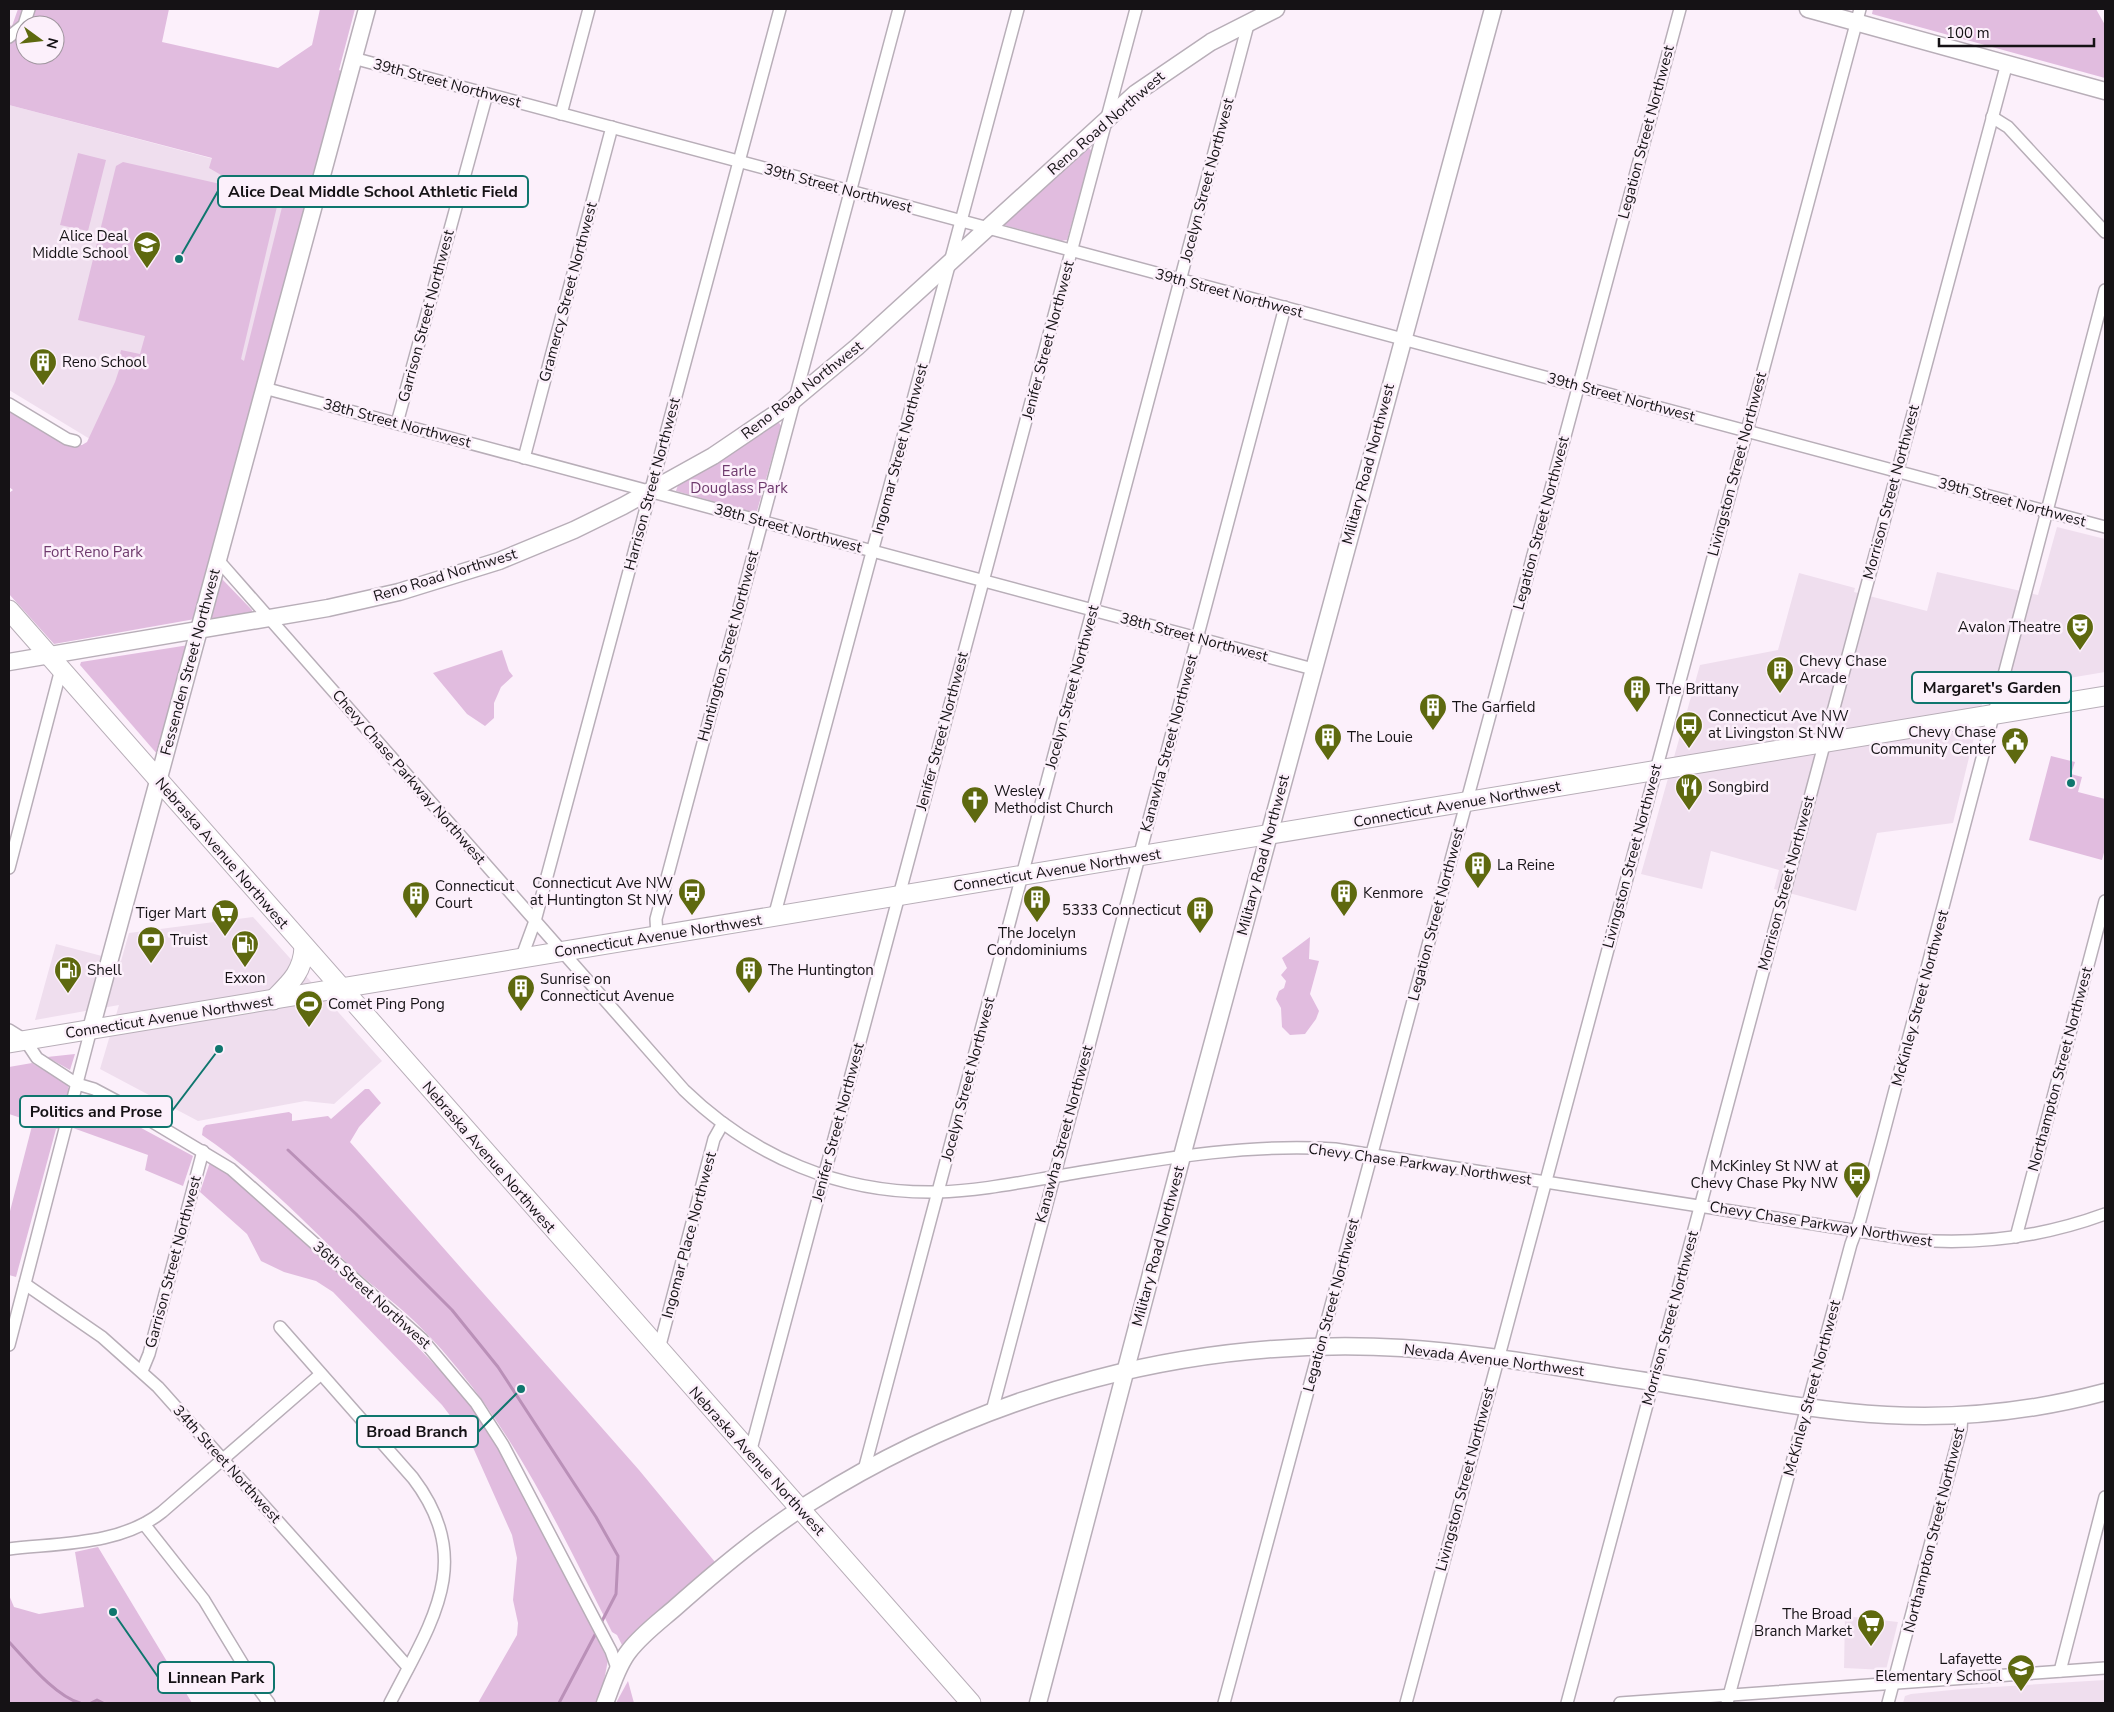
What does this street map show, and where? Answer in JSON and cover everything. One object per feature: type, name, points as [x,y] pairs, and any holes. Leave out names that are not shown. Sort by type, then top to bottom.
[{"type":"main road","name":"Fessenden Street Northwest","points":[[91,1029],[367,9]]},
{"type":"main road","name":"Reno Road Northwest","points":[[9,662],[359,602],[417,587],[475,569],[574,530],[650,492],[713,456],[795,398],[857,347],[1136,93],[1168,69],[1211,42],[1276,9]]},
{"type":"main road","name":"Military Road Northwest","points":[[1038,1703],[1268,836],[1402,339],[1494,9]]},
{"type":"main road","points":[[1813,9],[1858,15],[2007,63],[2105,91]]},
{"type":"main road","name":"Nebraska Avenue Northwest","points":[[9,610],[971,1703]]},
{"type":"main road","name":"Connecticut Avenue Northwest","points":[[17,1042],[2105,696]]},
{"type":"main road","points":[[273,1000],[298,973],[302,966],[304,947]]},
{"type":"main road","name":"Nevada Avenue Northwest","points":[[605,1703],[627,1653],[649,1631],[726,1564],[800,1509],[864,1470],[921,1441],[992,1411],[1066,1386],[1125,1371],[1214,1355],[1320,1347],[1402,1348],[1497,1358],[1806,1407],[1883,1415],[1962,1415],[2032,1408],[2105,1392]]},
{"type":"street","points":[[9,37],[24,25],[28,9]]},
{"type":"street","points":[[561,114],[589,9]]},
{"type":"street","name":"Harrison Street Northwest","points":[[521,959],[535,921],[780,9]]},
{"type":"street","name":"Huntington Street Northwest","points":[[657,937],[656,918],[899,9]]},
{"type":"street","name":"Ingomar Street Northwest","points":[[774,917],[1018,9]]},
{"type":"street","name":"Jenifer Street Northwest","points":[[750,1454],[1136,9]]},
{"type":"street","name":"Legation Street Northwest","points":[[1224,1703],[1680,9]]},
{"type":"street","name":"Livingston Street Northwest","points":[[1406,1703],[1858,15]]},
{"type":"street","name":"Jocelyn Street Northwest","points":[[864,1470],[1250,21]]},
{"type":"street","name":"39th Street Northwest","points":[[353,58],[2105,527]]},
{"type":"street","name":"Morrison Street Northwest","points":[[1567,1703],[2007,63]]},
{"type":"street","name":"Garrison Street Northwest","points":[[397,423],[487,94]]},
{"type":"street","points":[[1992,117],[2008,127],[2105,232]]},
{"type":"street","name":"Gramercy Street Northwest","points":[[524,458],[612,127]]},
{"type":"street","name":"McKinley Street Northwest","points":[[1729,1699],[1806,1407],[1856,1231],[1994,715],[2105,290]]},
{"type":"street","name":"Kanawha Street Northwest","points":[[992,1411],[1285,307]]},
{"type":"street","name":"38th Street Northwest","points":[[264,388],[1313,669]]},
{"type":"street","points":[[9,404],[67,439],[74,441]]},
{"type":"street","name":"Chevy Chase Parkway Northwest","points":[[218,560],[676,1082],[723,1123],[770,1153],[824,1177],[884,1190],[937,1192],[981,1188],[1220,1151],[1280,1147],[1335,1149],[1856,1231],[1943,1242],[1975,1242],[2016,1237],[2068,1226],[2105,1214]]},
{"type":"street","points":[[9,868],[61,670]]},
{"type":"street","name":"Northampton Street Northwest","points":[[2016,1237],[2105,901]]},
{"type":"street","name":"Fessenden Street Northwest","points":[[9,1345],[91,1029]]},
{"type":"street","name":"36th Street Northwest","points":[[9,1030],[17,1042],[37,1058],[77,1084],[94,1089],[126,1106],[202,1151],[238,1175],[403,1321],[445,1364],[476,1403],[507,1452],[594,1618],[618,1671]]},
{"type":"street","name":"Ingomar Place Northwest","points":[[659,1349],[714,1139],[723,1123]]},
{"type":"street","name":"Garrison Street Northwest","points":[[142,1372],[149,1354],[202,1151]]},
{"type":"street","name":"34th Street Northwest","points":[[25,1284],[84,1324],[142,1372],[408,1667]]},
{"type":"street","points":[[280,1328],[416,1483],[429,1502],[440,1530],[446,1560],[438,1606],[390,1703]]},
{"type":"street","points":[[9,1549],[109,1537],[144,1524],[161,1513],[321,1374]]},
{"type":"street","name":"Northampton Street Northwest","points":[[1888,1703],[1961,1429],[1962,1415]]},
{"type":"street","points":[[2060,1671],[2105,1497]]},
{"type":"street","points":[[144,1524],[204,1600],[253,1681],[269,1703]]},
{"type":"street","points":[[1620,1703],[1729,1699],[1894,1683],[2105,1668]]},
{"type":"shaded area","name":"Alice Deal Middle School","points":[[9,105],[308,184],[255,381],[113,453],[9,390]]},
{"type":"shaded area","points":[[2057,527],[2105,539],[2105,672],[1985,692],[1953,823],[1877,833],[1856,911],[1774,889],[1779,870],[1711,851],[1702,889],[1641,874],[1700,665],[1778,650],[1799,573],[1855,588],[1854,592],[1927,611],[1937,572],[2038,595]]},
{"type":"shaded area","points":[[253,917],[382,1061],[334,1104],[305,1101],[198,1121],[100,1069],[119,1005],[35,1020],[56,944],[121,961],[129,933]]},
{"type":"shaded area","points":[[1845,1616],[1898,1622],[1886,1670],[1844,1668]]},
{"type":"shaded area","name":"Lafayette Elementary School","points":[[2105,1680],[2105,1703],[1903,1703],[1905,1696],[1911,1694]]},
{"type":"green space","name":"Fort Reno Park","points":[[18,9],[169,9],[162,42],[278,68],[312,45],[320,9],[355,9],[339,70],[343,72],[195,619],[54,644],[9,594],[9,493],[13,490],[9,487],[9,409],[68,446],[82,445],[87,442],[115,382],[121,364],[118,363],[121,350],[140,354],[145,336],[78,320],[116,166],[123,162],[247,190],[209,168],[212,158],[9,105],[9,25],[12,26],[15,18],[15,65],[65,65],[65,15],[16,15]],"holes":[[[279,198],[284,199],[244,361],[241,359]]]},
{"type":"green space","points":[[1873,9],[2096,9],[2105,25],[2105,78],[1872,14]]},
{"type":"green space","points":[[1087,146],[1092,151],[1067,240],[1061,241],[1004,225],[1004,222]]},
{"type":"green space","points":[[78,153],[106,160],[88,231],[60,225]]},
{"type":"green space","name":"Earle Douglass Park","points":[[778,421],[781,426],[757,511],[752,512],[676,491],[678,485]]},
{"type":"green space","points":[[221,578],[252,610],[252,613],[211,619]]},
{"type":"green space","points":[[189,645],[158,755],[80,665],[81,662]]},
{"type":"green space","points":[[502,650],[509,671],[513,676],[501,687],[494,703],[494,718],[485,726],[467,714],[433,673]]},
{"type":"green space","points":[[2051,756],[2075,762],[2071,774],[2082,777],[2078,792],[2105,799],[2105,849],[2102,860],[2029,840]]},
{"type":"green space","points":[[1310,937],[1309,959],[1319,961],[1310,994],[1319,1011],[1316,1019],[1305,1034],[1290,1035],[1282,1027],[1281,1008],[1276,999],[1279,991],[1284,988],[1286,981],[1281,975],[1287,968],[1282,958]]},
{"type":"green space","points":[[75,1054],[70,1070],[47,1057]]},
{"type":"green space","points":[[32,1063],[67,1084],[69,1089],[58,1129],[56,1129],[16,1277],[9,1275],[9,1215],[33,1122],[9,1114],[9,1067]]},
{"type":"green space","points":[[365,1089],[369,1089],[381,1103],[359,1127],[350,1142],[639,1470],[715,1562],[622,1645],[617,1635],[612,1632],[560,1530],[523,1463],[481,1399],[450,1360],[417,1323],[351,1267],[277,1195],[241,1164],[202,1135],[203,1128],[206,1125],[289,1112],[292,1114],[292,1121],[328,1116],[331,1119]]},
{"type":"green space","points":[[82,1096],[193,1156],[183,1186],[145,1170],[148,1155],[73,1128]]},
{"type":"green space","points":[[211,1159],[372,1300],[468,1399],[498,1445],[608,1660],[602,1691],[597,1703],[478,1703],[517,1635],[518,1623],[513,1600],[517,1558],[512,1535],[471,1443],[442,1405],[333,1292],[316,1281],[284,1272],[261,1261],[247,1234],[200,1192]]},
{"type":"green space","points":[[98,1547],[192,1703],[9,1703],[9,1595],[14,1607],[39,1614],[84,1607],[75,1552]]},
{"type":"green space","points":[[628,1681],[634,1703],[616,1703]]},
{"type":"waterway","points":[[288,1150],[356,1214],[452,1310],[498,1367],[596,1517],[618,1556],[616,1594],[601,1623]]},
{"type":"waterway","points":[[559,1703],[597,1631]]},
{"type":"waterway","points":[[9,1642],[51,1686],[80,1703]]},
{"type":"waterway","points":[[91,1703],[97,1700],[103,1703]]},
{"type":"place","name":"Alice Deal Middle School Athletic Field","points":[[179,259]]},
{"type":"place","name":"Alice Deal Middle School","points":[[147,269]]},
{"type":"place","name":"Reno School","points":[[43,386]]},
{"type":"place","name":"Avalon Theatre","points":[[2080,651]]},
{"type":"place","name":"Chevy Chase Arcade","points":[[1780,694]]},
{"type":"place","name":"The Brittany","points":[[1637,713]]},
{"type":"place","name":"The Garfield","points":[[1433,731]]},
{"type":"place","name":"Connecticut Ave NW at Livingston St NW","points":[[1689,749]]},
{"type":"place","name":"The Louie","points":[[1328,761]]},
{"type":"place","name":"Chevy Chase Community Center","points":[[2015,765]]},
{"type":"place","name":"Margaret's Garden","points":[[2071,783]]},
{"type":"place","name":"Songbird","points":[[1689,811]]},
{"type":"place","name":"Wesley Methodist Church","points":[[975,824]]},
{"type":"place","name":"La Reine","points":[[1478,889]]},
{"type":"place","name":"Connecticut Ave NW at Huntington St NW","points":[[692,916]]},
{"type":"place","name":"Kenmore","points":[[1344,917]]},
{"type":"place","name":"Connecticut Court","points":[[416,919]]},
{"type":"place","name":"The Jocelyn Condominiums","points":[[1037,923]]},
{"type":"place","name":"5333 Connecticut","points":[[1200,934]]},
{"type":"place","name":"Tiger Mart","points":[[225,937]]},
{"type":"place","name":"Truist","points":[[151,964]]},
{"type":"place","name":"Exxon","points":[[245,968]]},
{"type":"place","name":"Shell","points":[[68,994]]},
{"type":"place","name":"The Huntington","points":[[749,994]]},
{"type":"place","name":"Sunrise on Connecticut Avenue","points":[[521,1012]]},
{"type":"place","name":"Comet Ping Pong","points":[[309,1028]]},
{"type":"place","name":"Politics and Prose","points":[[219,1049]]},
{"type":"place","name":"McKinley St NW at Chevy Chase Pky NW","points":[[1857,1199]]},
{"type":"place","name":"Broad Branch","points":[[521,1389]]},
{"type":"place","name":"Linnean Park","points":[[113,1612]]},
{"type":"place","name":"The Broad Branch Market","points":[[1871,1647]]},
{"type":"place","name":"Lafayette Elementary School","points":[[2021,1692]]}]
